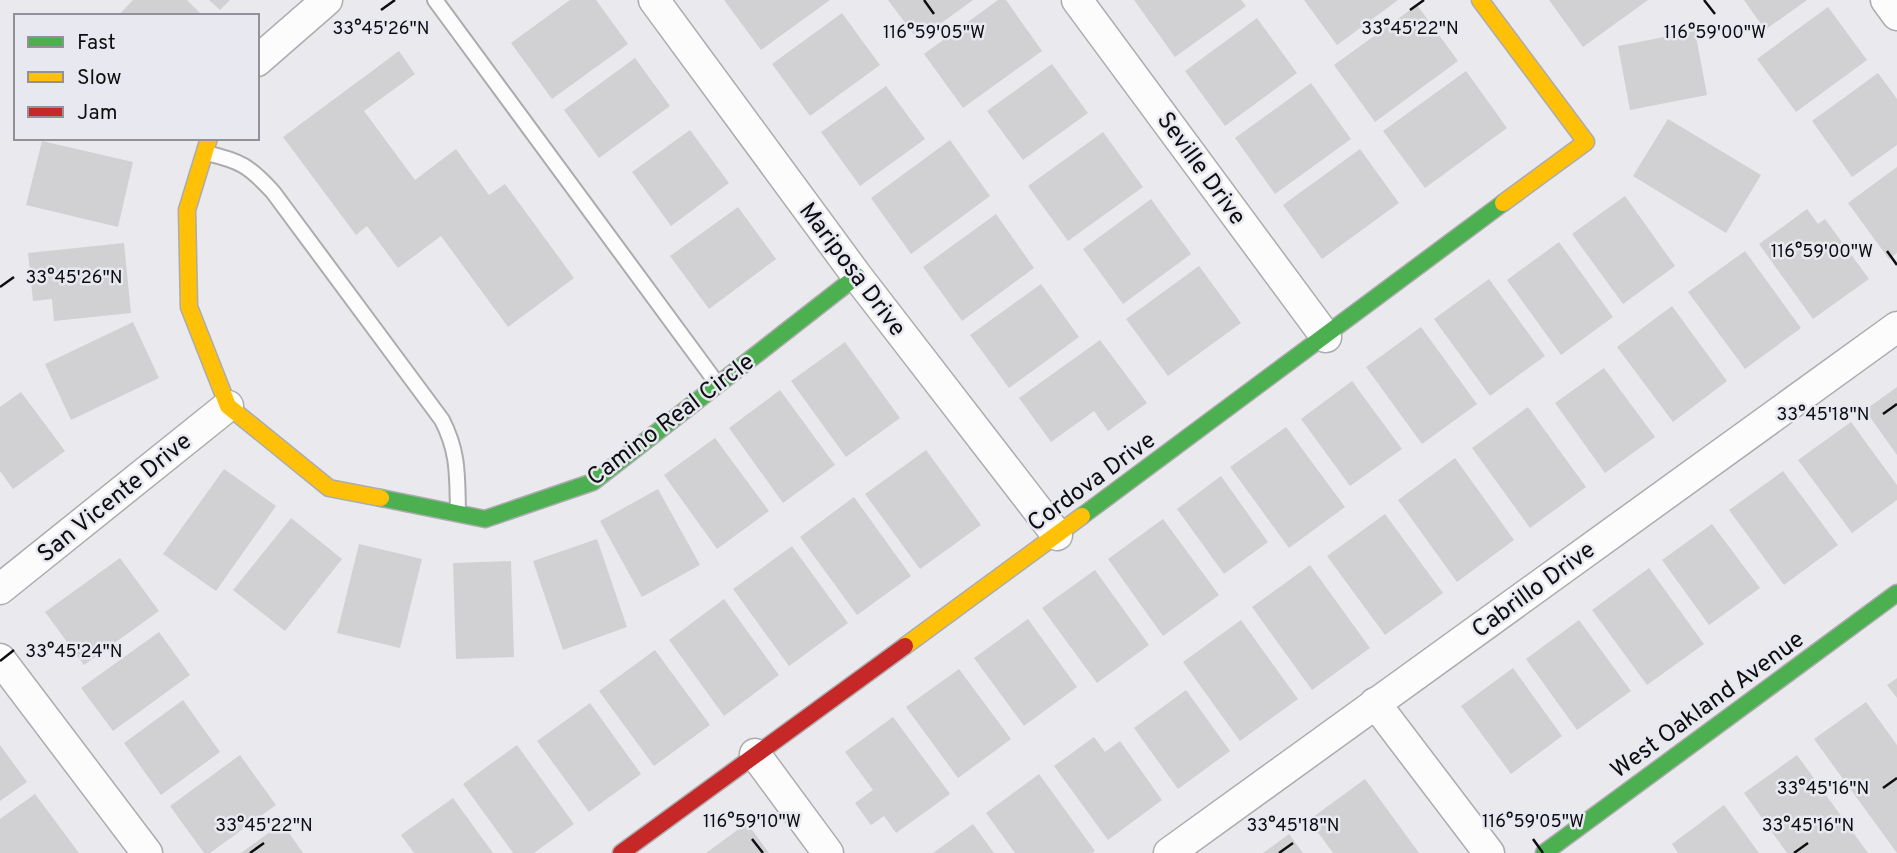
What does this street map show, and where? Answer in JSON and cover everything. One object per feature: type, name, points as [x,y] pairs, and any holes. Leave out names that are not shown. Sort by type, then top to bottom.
[{"type":"street","points":[[259,59],[327,0]]},
{"type":"street","name":"Mariposa Drive","points":[[654,0],[856,276],[1057,535]]},
{"type":"street","name":"Seville Drive","points":[[1077,0],[1326,337]]},
{"type":"street","name":"Cordova Drive","points":[[621,853],[1326,337],[1586,142],[1480,0]]},
{"type":"street","points":[[1886,0],[1897,15]]},
{"type":"street","name":"Camino Real Circle","points":[[207,146],[187,209],[189,307],[228,406],[329,488],[458,514],[485,519],[593,482],[856,276]]},
{"type":"street","name":"Cabrillo Drive","points":[[1169,853],[1897,327]]},
{"type":"street","name":"San Vicente Drive","points":[[0,589],[228,406]]},
{"type":"street","name":"West Oakland Avenue","points":[[1544,853],[1897,593]]},
{"type":"street","points":[[0,659],[147,853]]},
{"type":"street","points":[[1375,703],[1489,853]]},
{"type":"street","points":[[755,754],[828,853]]},
{"type":"lane","points":[[435,0],[718,384]]},
{"type":"lane","points":[[207,146],[253,169],[274,192],[442,420],[453,440],[458,514]]},
{"type":"building","points":[[133,0],[187,0],[201,14],[120,14]]},
{"type":"building","points":[[209,0],[230,0],[220,10]]},
{"type":"building","points":[[570,0],[596,0],[628,44],[552,99],[511,43]]},
{"type":"building","points":[[724,0],[830,0],[761,50]]},
{"type":"building","points":[[888,0],[973,0],[918,40]]},
{"type":"building","points":[[998,0],[1006,0],[1042,51],[963,108],[924,54]]},
{"type":"building","points":[[1134,0],[1241,0],[1246,6],[1175,57]]},
{"type":"building","points":[[1304,0],[1398,0],[1337,45]]},
{"type":"building","points":[[1549,0],[1648,0],[1583,47]]},
{"type":"building","points":[[1744,0],[1807,0],[1765,30]]},
{"type":"building","points":[[1417,5],[1458,61],[1375,122],[1334,65]]},
{"type":"building","points":[[1828,7],[1867,60],[1796,112],[1757,59]]},
{"type":"building","points":[[842,13],[880,65],[810,116],[772,64]]},
{"type":"building","points":[[1257,18],[1297,73],[1225,126],[1185,71]]},
{"type":"building","points":[[1695,31],[1707,95],[1630,110],[1618,46]]},
{"type":"building","points":[[399,51],[415,74],[364,111],[415,180],[456,149],[489,195],[505,184],[574,278],[508,327],[441,236],[398,268],[367,226],[356,235],[283,137]]},
{"type":"building","points":[[635,58],[670,106],[599,158],[564,110]]},
{"type":"building","points":[[1052,64],[1088,113],[1023,160],[987,111]]},
{"type":"building","points":[[1466,71],[1507,128],[1425,188],[1383,131]]},
{"type":"building","points":[[1878,73],[1897,99],[1897,145],[1852,177],[1812,121]]},
{"type":"building","points":[[1311,83],[1351,139],[1275,194],[1235,138]]},
{"type":"building","points":[[886,86],[925,139],[860,186],[821,132]]},
{"type":"building","points":[[1668,119],[1761,175],[1726,233],[1633,176]]},
{"type":"building","points":[[690,130],[729,183],[671,226],[632,172]]},
{"type":"building","points":[[1103,132],[1143,187],[1068,241],[1028,186]]},
{"type":"building","points":[[950,140],[990,196],[911,254],[871,198]]},
{"type":"building","points":[[42,141],[133,162],[118,227],[26,205]]},
{"type":"building","points":[[1360,149],[1399,203],[1322,259],[1283,205]]},
{"type":"building","points":[[1897,167],[1897,253],[1889,259],[1848,203]]},
{"type":"building","points":[[1625,196],[1675,266],[1623,304],[1572,234]]},
{"type":"building","points":[[1151,199],[1191,254],[1123,304],[1083,249]]},
{"type":"building","points":[[738,207],[776,259],[709,309],[670,256]]},
{"type":"building","points":[[1807,209],[1818,224],[1825,219],[1869,279],[1813,319],[1759,244]]},
{"type":"building","points":[[996,214],[1034,268],[962,321],[923,267]]},
{"type":"building","points":[[1559,242],[1613,317],[1561,355],[1507,280]]},
{"type":"building","points":[[124,243],[131,313],[54,321],[52,299],[33,301],[28,253]]},
{"type":"building","points":[[1745,251],[1801,328],[1745,369],[1688,292]]},
{"type":"building","points":[[1199,266],[1241,323],[1168,376],[1126,319]]},
{"type":"building","points":[[1489,279],[1545,356],[1490,396],[1434,319]]},
{"type":"building","points":[[1041,284],[1079,337],[1009,388],[970,335]]},
{"type":"building","points":[[1672,306],[1727,381],[1673,422],[1617,347]]},
{"type":"building","points":[[133,322],[159,378],[71,420],[45,364]]},
{"type":"building","points":[[1421,327],[1477,404],[1422,444],[1366,367]]},
{"type":"building","points":[[1100,340],[1147,403],[1108,431],[1094,411],[1051,442],[1019,398]]},
{"type":"building","points":[[845,342],[900,418],[846,457],[791,381]]},
{"type":"building","points":[[1604,368],[1655,437],[1605,473],[1555,403]]},
{"type":"building","points":[[1352,381],[1402,449],[1350,486],[1301,419]]},
{"type":"building","points":[[1897,387],[1897,455],[1865,410]]},
{"type":"building","points":[[780,390],[835,465],[783,503],[729,428]]},
{"type":"building","points":[[21,392],[65,451],[13,489],[0,471],[0,407]]},
{"type":"building","points":[[1528,407],[1586,487],[1530,528],[1472,448]]},
{"type":"building","points":[[1851,422],[1897,485],[1897,500],[1852,533],[1798,460]]},
{"type":"building","points":[[1286,427],[1345,507],[1289,548],[1230,467]]},
{"type":"building","points":[[715,438],[769,511],[717,549],[664,475]]},
{"type":"building","points":[[926,450],[981,525],[920,569],[865,494]]},
{"type":"building","points":[[1455,458],[1514,540],[1457,582],[1398,500]]},
{"type":"building","points":[[224,469],[276,506],[216,591],[163,554]]},
{"type":"building","points":[[1783,471],[1838,545],[1784,585],[1729,510]]},
{"type":"building","points":[[1221,476],[1268,542],[1224,574],[1177,509]]},
{"type":"building","points":[[658,489],[700,565],[642,597],[600,521]]},
{"type":"building","points":[[854,497],[911,576],[857,615],[800,537]]},
{"type":"building","points":[[1385,514],[1443,593],[1385,635],[1327,556]]},
{"type":"building","points":[[291,518],[342,559],[285,631],[233,590]]},
{"type":"building","points":[[1163,519],[1219,595],[1163,636],[1108,559]]},
{"type":"building","points":[[1712,524],[1760,588],[1709,625],[1662,560]]},
{"type":"building","points":[[597,539],[627,627],[563,650],[533,561]]},
{"type":"building","points":[[359,544],[422,559],[400,648],[337,633]]},
{"type":"building","points":[[792,546],[848,623],[789,666],[733,589]]},
{"type":"building","points":[[120,558],[159,611],[84,665],[45,612]]},
{"type":"building","points":[[511,561],[514,657],[456,659],[453,563]]},
{"type":"building","points":[[1310,565],[1370,648],[1312,690],[1252,607]]},
{"type":"building","points":[[1649,568],[1704,644],[1647,685],[1592,610]]},
{"type":"building","points":[[1095,570],[1149,645],[1097,683],[1042,608]]},
{"type":"building","points":[[724,599],[779,675],[724,716],[669,640]]},
{"type":"building","points":[[1028,619],[1077,687],[1024,726],[974,658]]},
{"type":"building","points":[[1241,620],[1298,699],[1240,741],[1183,662]]},
{"type":"building","points":[[1579,620],[1631,691],[1577,730],[1526,659]]},
{"type":"building","points":[[159,632],[190,675],[113,731],[81,688]]},
{"type":"building","points":[[655,650],[710,725],[654,766],[599,691]]},
{"type":"building","points":[[1513,668],[1562,736],[1511,774],[1461,706]]},
{"type":"building","points":[[959,669],[1011,739],[958,778],[906,707]]},
{"type":"building","points":[[1897,678],[1897,698],[1887,685]]},
{"type":"building","points":[[1186,690],[1230,751],[1178,789],[1134,728]]},
{"type":"building","points":[[183,700],[220,752],[161,795],[124,743]]},
{"type":"building","points":[[1866,702],[1897,745],[1897,853],[1814,739]]},
{"type":"building","points":[[590,703],[641,774],[589,812],[537,741]]},
{"type":"building","points":[[893,717],[950,794],[896,833],[884,816],[871,825],[855,803],[873,790],[845,752]]},
{"type":"building","points":[[1094,737],[1105,752],[1120,741],[1162,800],[1108,840],[1054,766]]},
{"type":"building","points":[[0,745],[27,782],[0,801]]},
{"type":"building","points":[[517,745],[574,824],[534,853],[513,853],[463,784]]},
{"type":"building","points":[[240,755],[276,805],[210,853],[204,853],[170,806]]},
{"type":"building","points":[[1797,755],[1868,853],[1787,853],[1744,793]]},
{"type":"building","points":[[1039,774],[1095,851],[1015,853],[986,813]]},
{"type":"building","points":[[1365,779],[1419,853],[1333,853],[1309,820]]},
{"type":"building","points":[[35,794],[79,853],[0,853],[0,819]]},
{"type":"building","points":[[453,798],[493,853],[414,853],[401,835]]},
{"type":"building","points":[[1724,805],[1759,853],[1678,853],[1672,844]]},
{"type":"building","points":[[282,823],[303,853],[241,853]]},
{"type":"building","points":[[747,823],[769,853],[706,853]]},
{"type":"building","points":[[973,824],[994,853],[933,853]]},
{"type":"building","points":[[1289,834],[1303,853],[1263,853]]},
{"type":"traffic: fast","points":[[1082,516],[1503,203]]},
{"type":"traffic: fast","points":[[381,498],[485,519],[593,482],[857,276]]},
{"type":"traffic: fast","points":[[1544,853],[1897,593]]},
{"type":"traffic: slow","points":[[1480,0],[1586,142],[1503,203]]},
{"type":"traffic: slow","points":[[208,140],[187,210],[189,307],[228,406],[329,488],[381,498]]},
{"type":"traffic: slow","points":[[905,646],[1082,516]]},
{"type":"traffic: jam","points":[[621,853],[905,646]]}]
